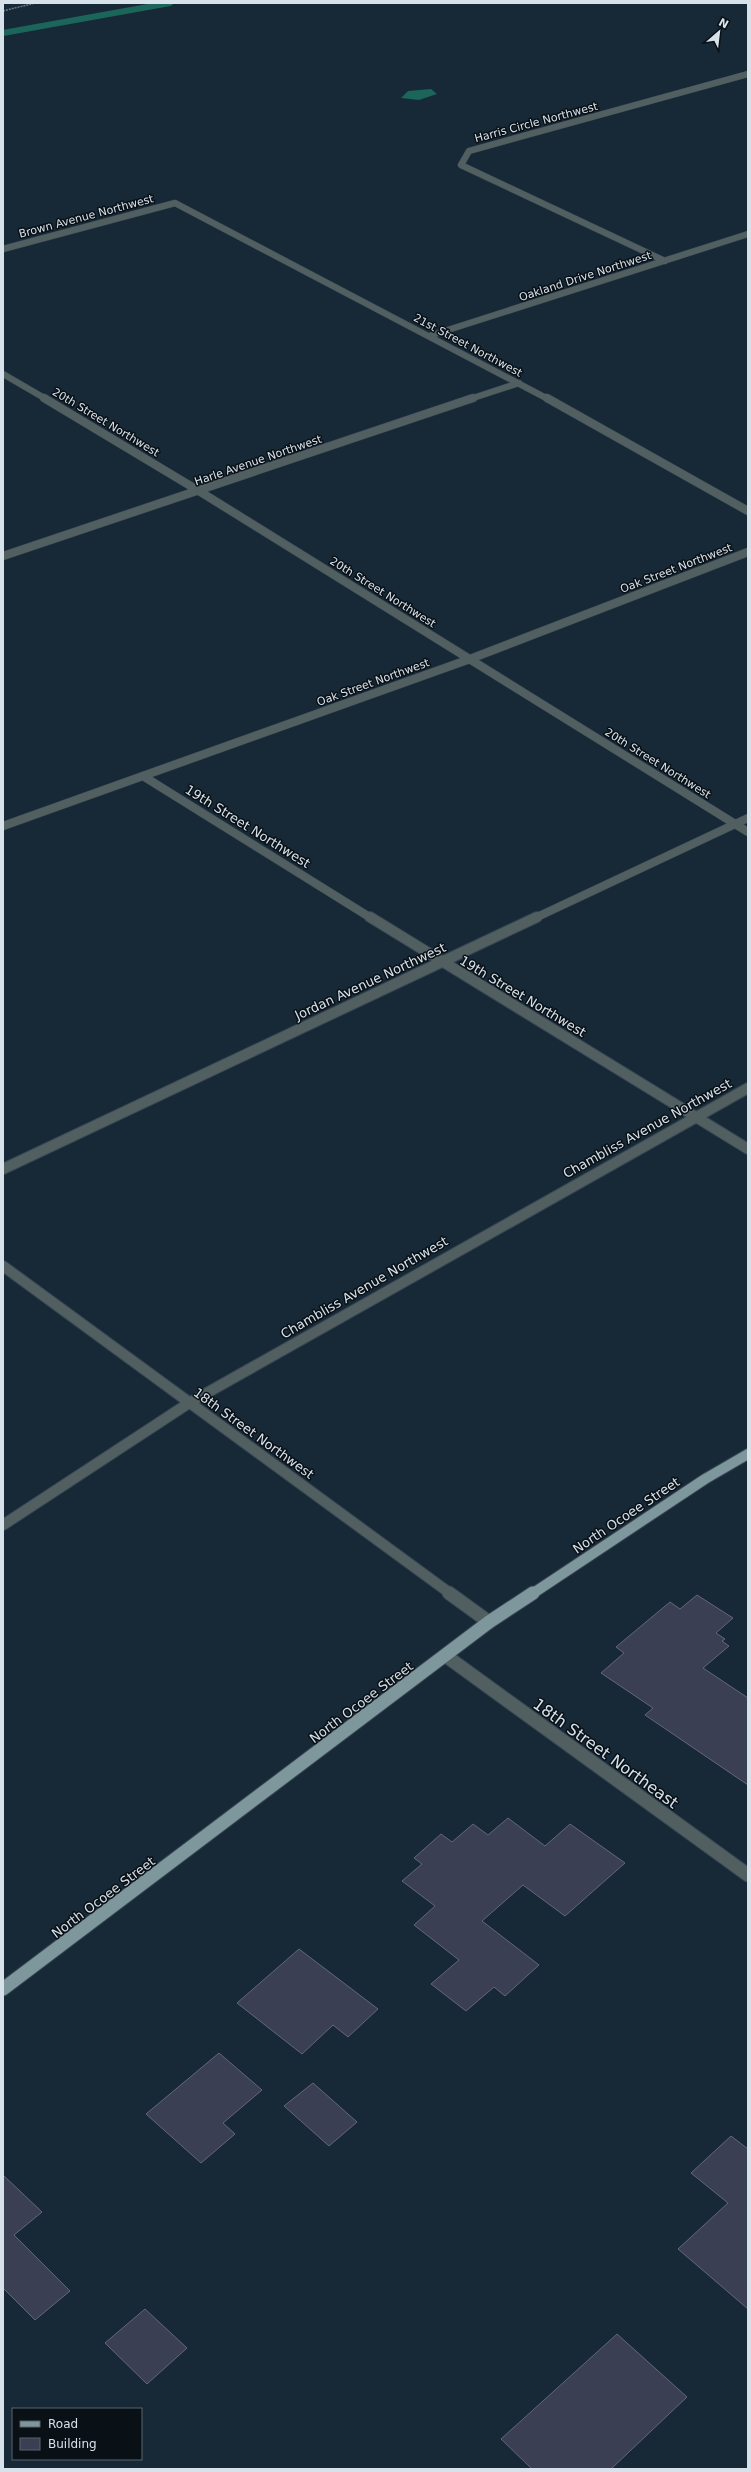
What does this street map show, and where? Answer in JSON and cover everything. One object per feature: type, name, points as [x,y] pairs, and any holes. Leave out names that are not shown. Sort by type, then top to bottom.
[{"type":"main road","name":"North Ocoee Street","points":[[3,1990],[490,1622],[705,1479],[748,1454]]},
{"type":"street","name":"Harris Circle Northwest","points":[[665,261],[461,165],[469,150],[748,74]]},
{"type":"street","name":"Brown Avenue Northwest","points":[[3,249],[175,203]]},
{"type":"street","name":"21st Street Northwest","points":[[175,203],[519,383],[748,511]]},
{"type":"street","name":"Oakland Drive Northwest","points":[[429,336],[748,234]]},
{"type":"street","name":"20th Street Northwest","points":[[3,374],[200,491],[748,832]]},
{"type":"street","name":"Harle Avenue Northwest","points":[[3,556],[519,383]]},
{"type":"street","name":"Oak Street Northwest","points":[[3,826],[470,659],[748,552]]},
{"type":"street","name":"19th Street Northwest","points":[[143,776],[441,962],[748,1149]]},
{"type":"street","name":"Jordan Avenue Northwest","points":[[3,1169],[748,818]]},
{"type":"street","name":"Chambliss Avenue Northwest","points":[[3,1525],[189,1403],[695,1116],[748,1088]]},
{"type":"street","name":"18th Street Northwest","points":[[3,1266],[490,1622]]},
{"type":"street","name":"18th Street Northeast","points":[[446,1656],[748,1875]]},
{"type":"path","points":[[3,11],[35,3]]},
{"type":"shaded area","points":[[431,89],[437,94],[419,100],[401,98],[408,91]]},
{"type":"building","points":[[697,1595],[733,1618],[716,1633],[725,1639],[722,1641],[729,1646],[703,1668],[748,1698],[748,1785],[645,1715],[653,1708],[601,1673],[624,1653],[616,1647],[670,1602],[680,1609]]},
{"type":"building","points":[[508,1818],[545,1846],[570,1824],[625,1863],[565,1916],[523,1885],[482,1921],[539,1965],[505,1996],[494,1987],[466,2011],[431,1984],[459,1960],[414,1925],[435,1906],[402,1881],[422,1864],[414,1858],[441,1834],[452,1842],[473,1824],[488,1835]]},
{"type":"building","points":[[299,1949],[378,2009],[348,2037],[333,2025],[302,2054],[237,2003]]},
{"type":"building","points":[[219,2053],[262,2090],[223,2123],[235,2134],[201,2163],[146,2114]]},
{"type":"building","points":[[313,2083],[357,2122],[329,2146],[284,2106]]},
{"type":"building","points":[[731,2136],[748,2149],[748,2309],[678,2249],[728,2203],[691,2173]]},
{"type":"building","points":[[3,2175],[42,2212],[14,2235],[70,2291],[35,2320],[3,2288]]},
{"type":"building","points":[[145,2309],[187,2348],[147,2384],[105,2343]]},
{"type":"building","points":[[617,2334],[687,2397],[611,2469],[532,2469],[501,2439]]},
{"type":"waterway","points":[[3,33],[170,3]]}]
